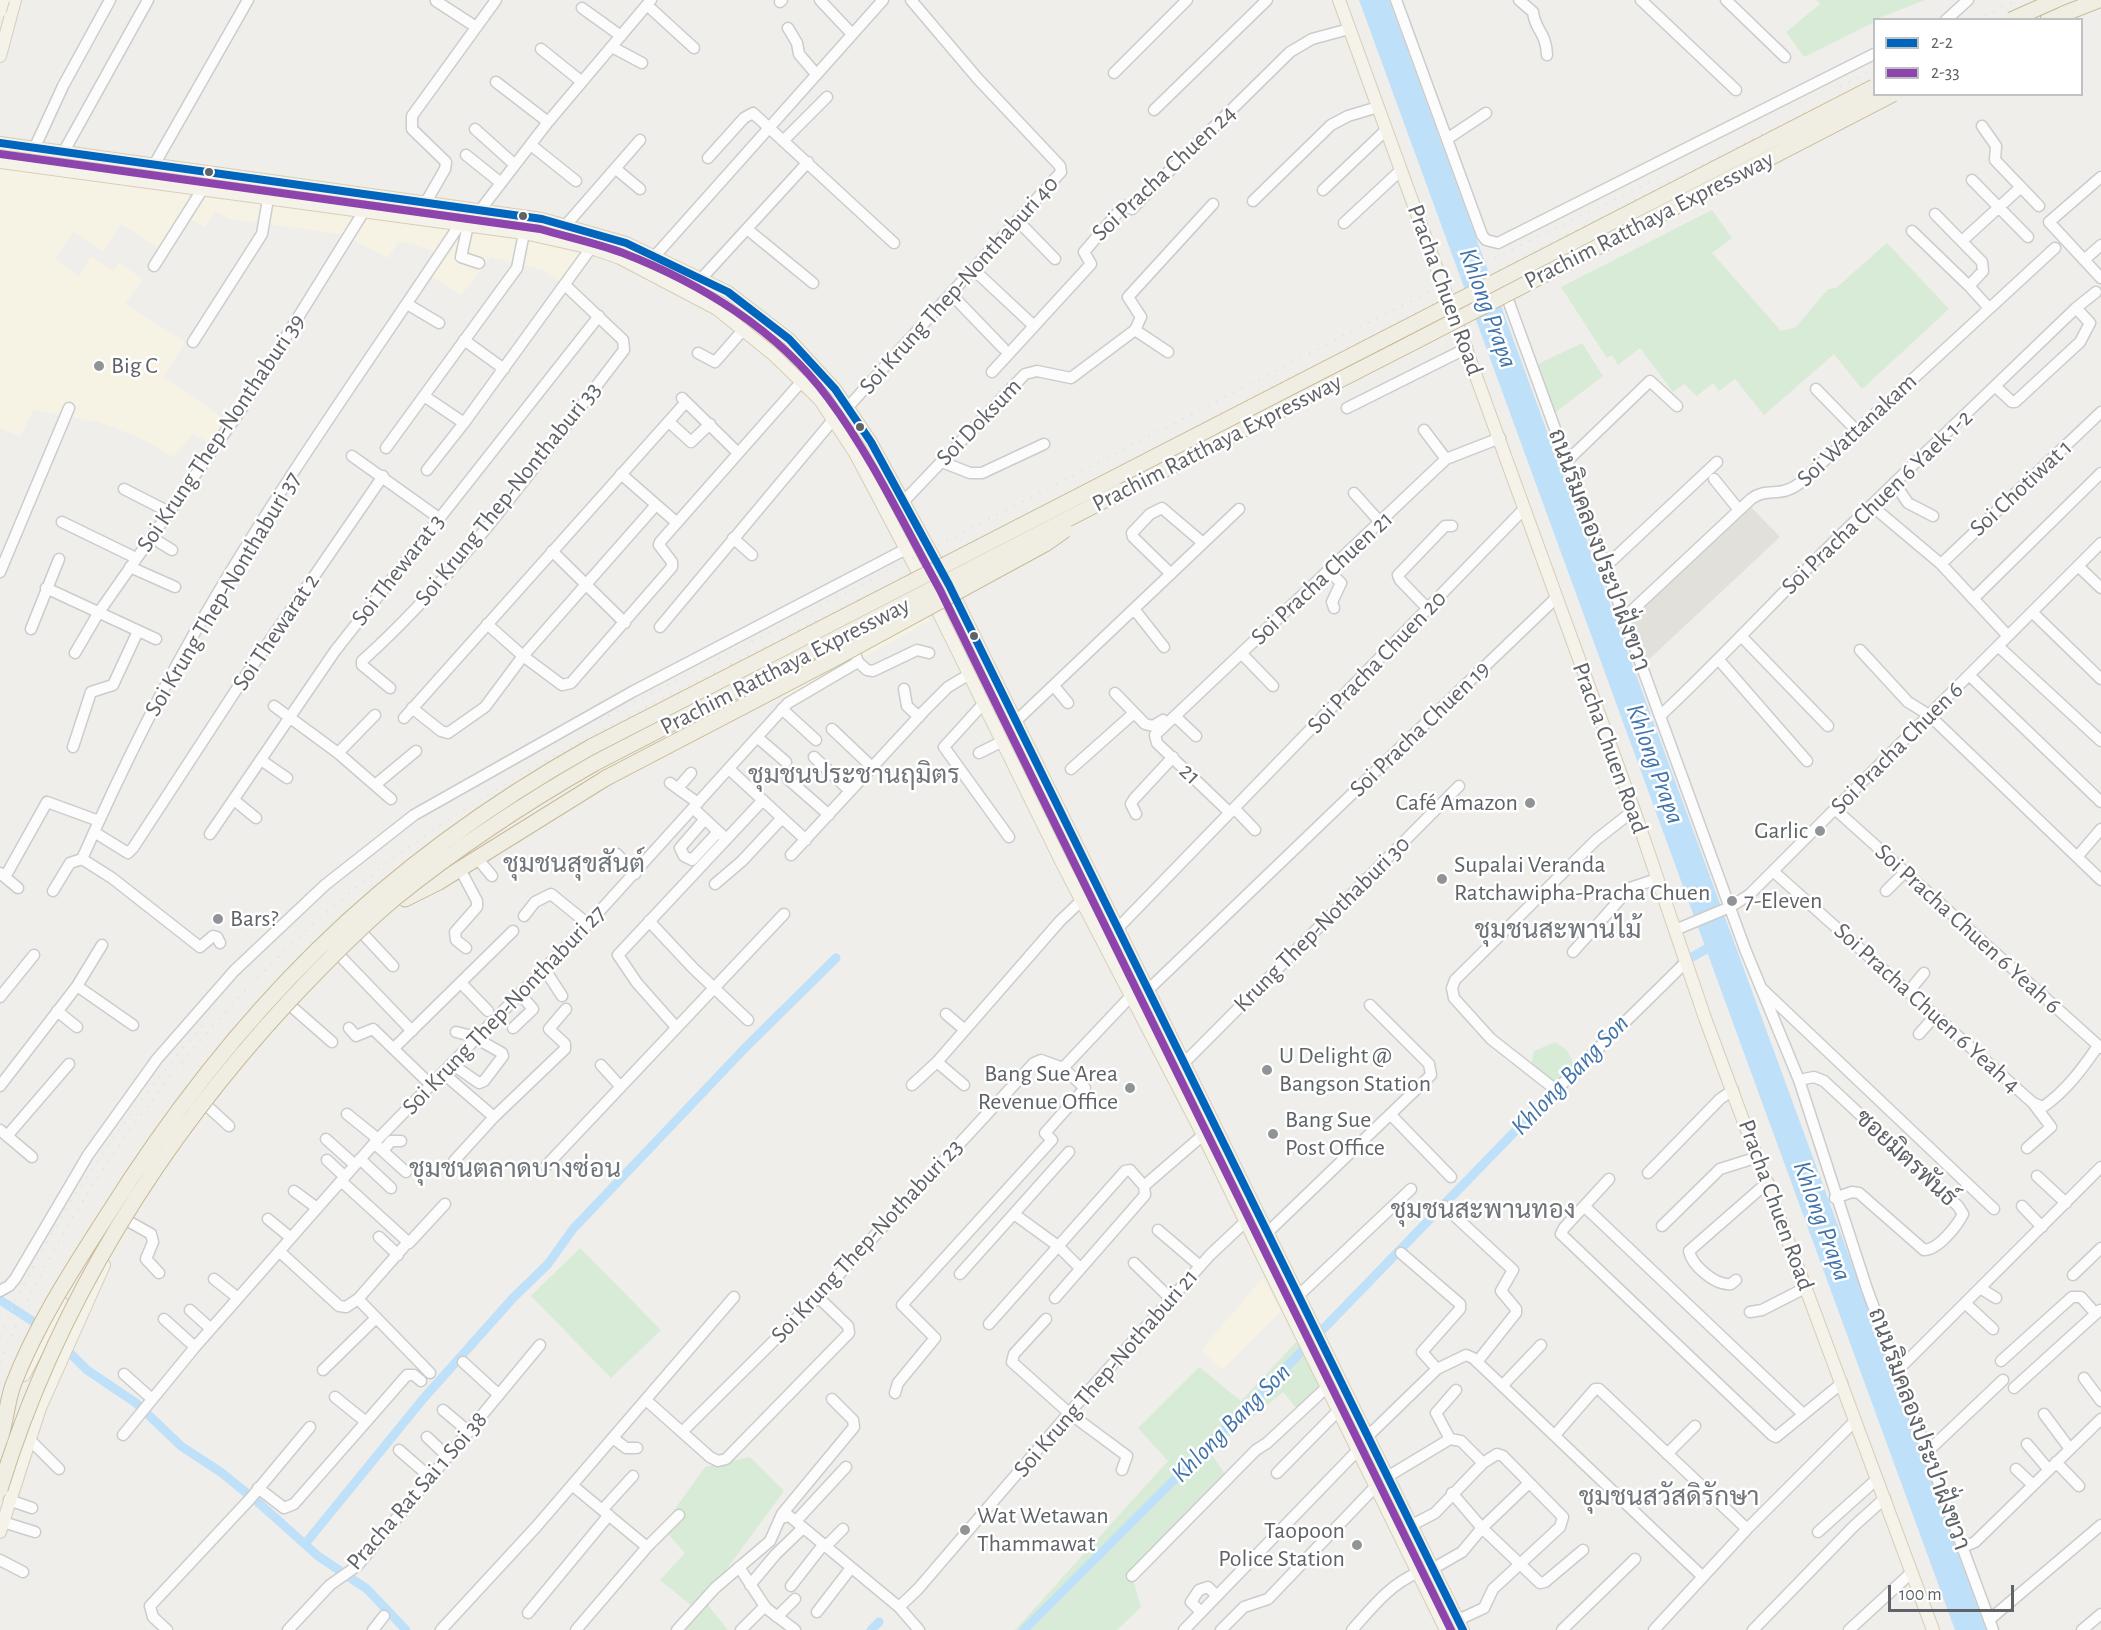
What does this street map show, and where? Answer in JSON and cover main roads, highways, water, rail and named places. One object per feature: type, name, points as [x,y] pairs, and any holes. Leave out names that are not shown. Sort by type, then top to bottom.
[{"type":"highway","points":[[2016,18],[2056,0]]},
{"type":"highway","points":[[2053,18],[2099,0]]},
{"type":"highway","name":"Prachim Ratthaya Expressway","points":[[0,1439],[12,1388],[30,1347],[81,1256],[151,1146],[205,1072],[305,961],[376,894],[452,834],[524,786],[591,747],[1873,88]]},
{"type":"highway","name":"Prachim Ratthaya Expressway","points":[[5,1494],[15,1438],[53,1348],[134,1200],[234,1063],[318,971],[394,899],[528,801],[595,763],[1889,96]]},
{"type":"highway","points":[[405,899],[460,869],[606,778],[832,660],[1045,544],[1122,491]]},
{"type":"highway","points":[[0,1415],[12,1388]]},
{"type":"main road","points":[[0,11],[3,0]]},
{"type":"main road","points":[[0,5],[13,0]]},
{"type":"main road","points":[[0,56],[13,0]]},
{"type":"main road","name":"Pracha Chuen Road","points":[[1338,0],[1500,438],[1523,510],[1634,810],[1686,962],[1933,1630]]},
{"type":"main road","points":[[0,143],[481,209],[565,226],[626,243],[728,292],[789,339],[848,407],[904,501],[949,585],[1461,1625]]},
{"type":"main road","points":[[0,162],[518,232],[591,248],[620,258],[717,309],[802,381],[833,420],[855,453],[929,593],[1081,902],[1203,1135],[1446,1630]]},
{"type":"main road","points":[[268,199],[275,182]]},
{"type":"main road","points":[[514,215],[508,223],[518,232]]},
{"type":"main road","points":[[741,329],[753,318],[753,311]]},
{"type":"main road","points":[[0,1431],[57,1311],[124,1195],[168,1131],[212,1073],[261,1016],[310,964],[391,889],[457,840],[526,795],[848,630],[949,585]]},
{"type":"main road","points":[[1026,790],[1045,781]]},
{"type":"main road","points":[[2,1527],[5,1494],[56,1370],[112,1247],[206,1106],[292,1007],[341,957],[526,795]]},
{"type":"main road","points":[[1169,1072],[1185,1062]]},
{"type":"main road","points":[[1374,1487],[1387,1477]]},
{"type":"water","name":"Khlong Prapa","points":[[1359,0],[1389,0],[1986,1630],[1955,1630]]},
{"type":"waterway","name":"Khlong Bang Son","points":[[1680,964],[1715,944]]},
{"type":"waterway","points":[[305,1544],[423,1399],[513,1298],[548,1264],[573,1229],[745,1048],[836,958]]},
{"type":"waterway","name":"Khlong Bang Son","points":[[1024,1630],[1262,1392],[1559,1086]]},
{"type":"waterway","points":[[0,1300],[43,1328]]},
{"type":"waterway","points":[[64,1347],[87,1370],[136,1403],[181,1446],[222,1473],[260,1504],[318,1556],[367,1589],[406,1630]]},
{"type":"waterway","points":[[871,1630],[879,1622]]},
{"type":"railway","points":[[1980,18],[2017,0]]},
{"type":"railway","points":[[2017,18],[2050,0]]},
{"type":"railway","points":[[1840,87],[1873,70]]},
{"type":"railway","points":[[0,1362],[34,1288],[74,1216],[119,1145],[170,1077],[225,1012],[284,952],[345,897],[448,820],[530,770],[614,724],[1712,160],[1873,80]]},
{"type":"railway","points":[[600,720],[1490,260],[1663,176]]},
{"type":"railway","points":[[0,1336],[40,1255],[90,1173],[145,1095],[203,1025]]},
{"type":"place","name":"Big C","points":[[99,366]]},
{"type":"place","name":"Café Amazon","points":[[1530,803]]},
{"type":"place","name":"Garlic","points":[[1820,831]]},
{"type":"place","name":"Supalai Veranda Ratchawipha-Pracha Chuen","points":[[1442,879]]},
{"type":"place","name":"7-Eleven","points":[[1732,901]]},
{"type":"place","name":"Bars?","points":[[218,919]]},
{"type":"place","name":"U Delight @ Bangson Station","points":[[1267,1070]]},
{"type":"place","name":"Bang Sue Area Revenue Office","points":[[1130,1088]]},
{"type":"place","name":"Bang Sue Post Office","points":[[1273,1134]]},
{"type":"place","name":"Wat Wetawan Thammawat","points":[[965,1530]]},
{"type":"place","name":"Taopoon Police Station","points":[[1357,1545]]},
{"type":"district","name":"ชุมชนประชานฤมิตร","points":[[854,775]]},
{"type":"district","name":"ชุมชนสุขสันต์","points":[[574,864]]},
{"type":"district","name":"ชุมชนสะพานไม้","points":[[1558,930]]},
{"type":"district","name":"ชุมชนตลาดบางซ่อน","points":[[515,1169]]},
{"type":"district","name":"ชุมชนสะพานทอง","points":[[1483,1210]]},
{"type":"district","name":"ชุมชนสวัสดิรักษา","points":[[1669,1497]]}]
